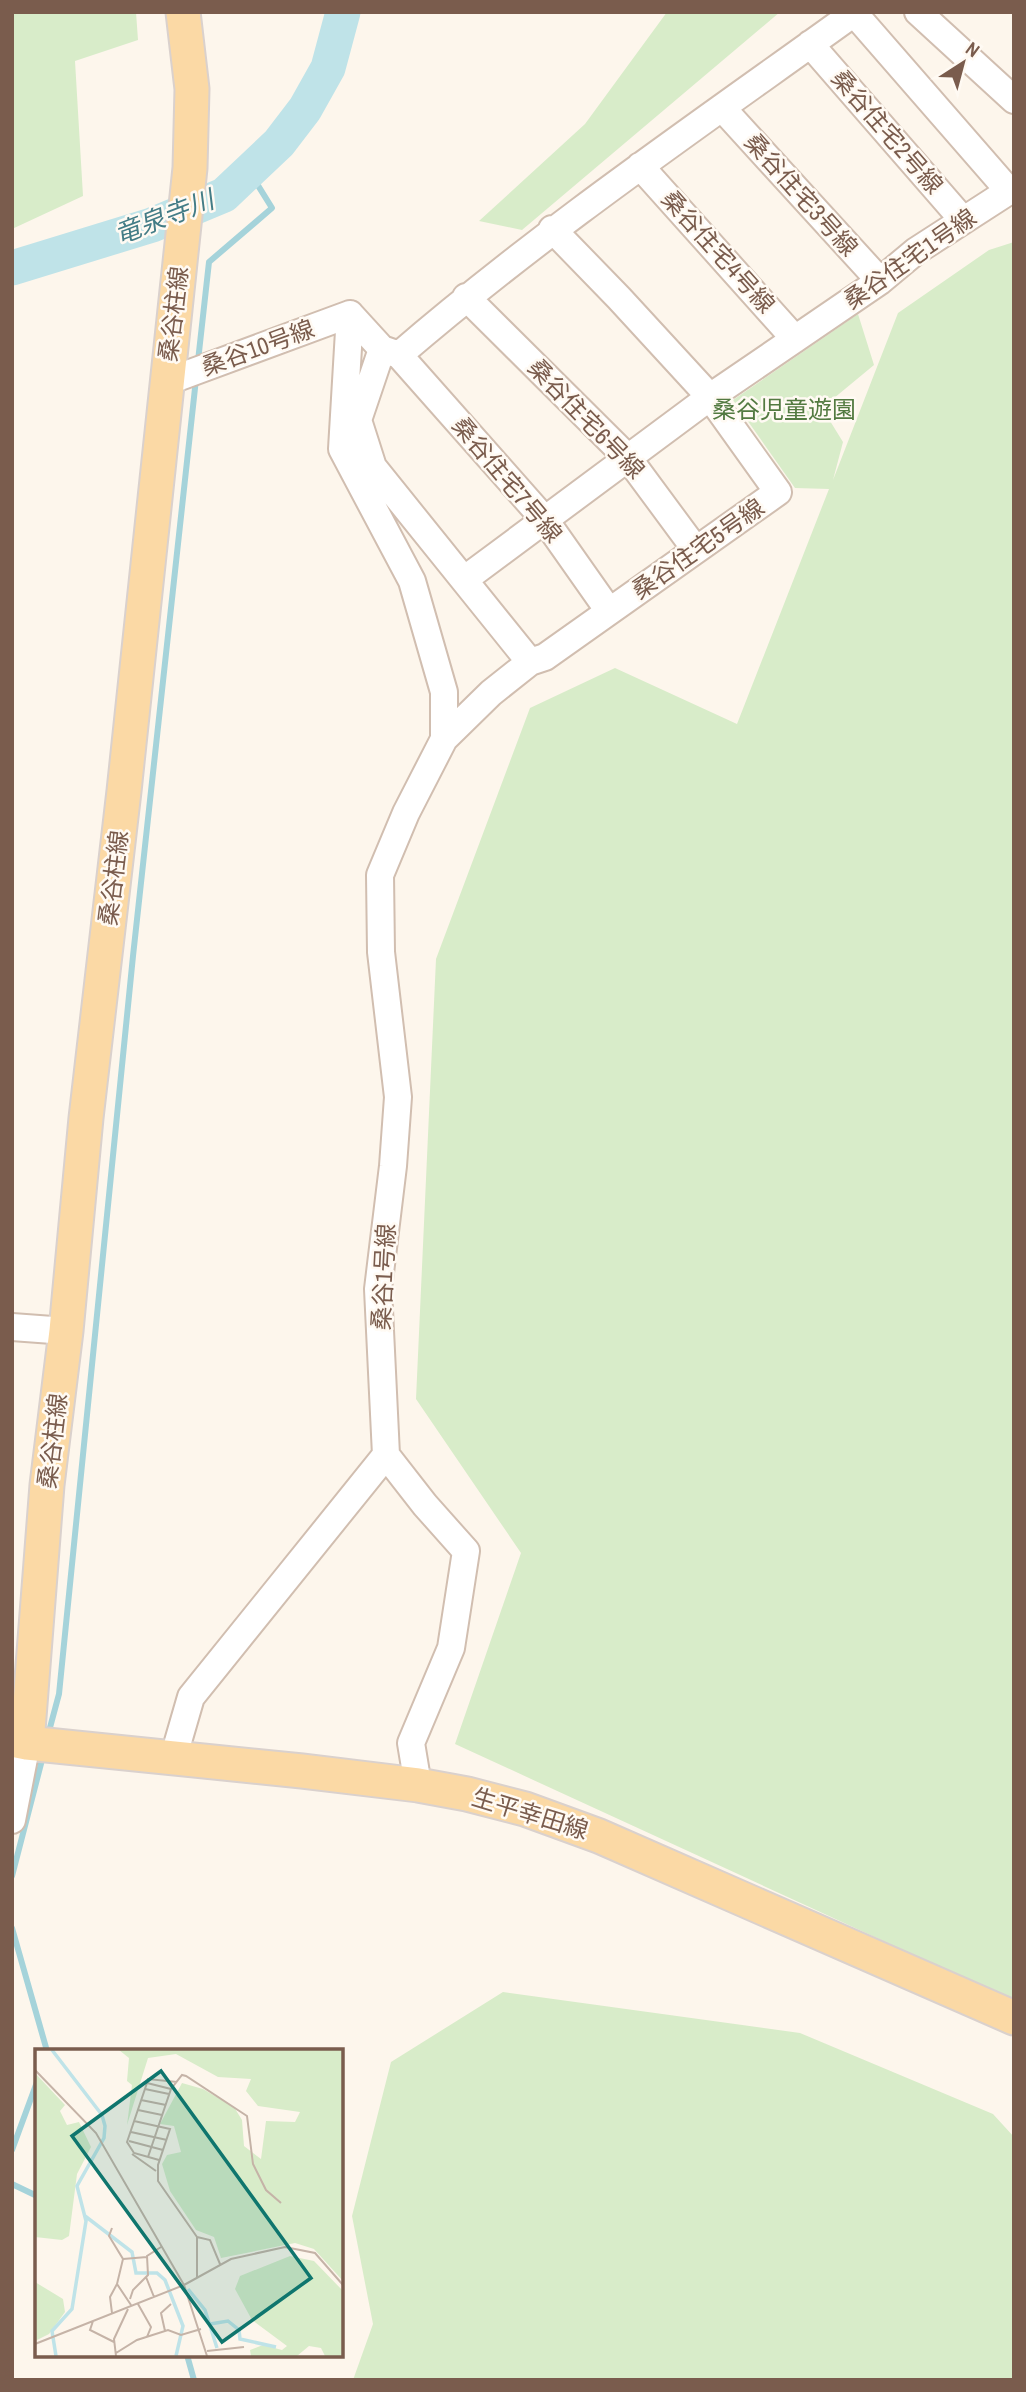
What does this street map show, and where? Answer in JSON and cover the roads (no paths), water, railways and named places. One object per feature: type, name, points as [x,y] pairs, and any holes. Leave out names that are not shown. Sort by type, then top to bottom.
[{"type":"main road","name":"桑谷柱線","points":[[20,1742],[190,168],[192,89],[183,12]]},
{"type":"main road","name":"生平幸田線","points":[[20,1742],[418,1785],[525,1809],[599,1836],[1014,2018]]},
{"type":"street","points":[[918,12],[1014,100]]},
{"type":"street","name":"桑谷住宅1号線","points":[[390,352],[466,297],[552,229],[854,13],[1011,191],[916,251],[880,281],[710,397],[465,579]]},
{"type":"street","name":"桑谷住宅2号線","points":[[810,44],[963,220]]},
{"type":"street","name":"桑谷住宅3号線","points":[[723,109],[880,281]]},
{"type":"street","name":"桑谷住宅4号線","points":[[640,166],[795,339]]},
{"type":"street","name":"桑谷住宅5号線","points":[[444,739],[491,693],[530,662],[545,657],[778,492],[710,397],[552,229]]},
{"type":"street","name":"桑谷住宅6号線","points":[[466,297],[628,458],[696,550]]},
{"type":"street","points":[[350,314],[342,449],[412,581],[444,692],[444,739]]},
{"type":"street","name":"桑谷10号線","points":[[166,382],[350,314]]},
{"type":"street","name":"桑谷住宅7号線","points":[[350,314],[390,352],[545,520],[609,611]]},
{"type":"street","points":[[390,352],[358,420],[373,467],[530,662]]},
{"type":"street","name":"桑谷1号線","points":[[386,1455],[378,1289],[393,1166],[398,1097],[381,952],[380,875],[405,813],[444,739]]},
{"type":"street","points":[[12,1327],[66,1331]]},
{"type":"street","points":[[173,1759],[191,1697],[386,1455],[466,1551],[451,1648],[411,1743],[418,1785]]},
{"type":"street","points":[[12,1821],[20,1742]]},
{"type":"waterway","name":"竜泉寺川","points":[[12,268],[152,225],[224,195],[279,143],[305,109],[328,68],[343,12]]},
{"type":"waterway","points":[[198,361],[209,262],[272,208],[249,171]]},
{"type":"waterway","points":[[48,1735],[59,1694],[133,956],[196,379]]},
{"type":"waterway","points":[[12,1876],[43,1756]]},
{"type":"waterway","points":[[12,1928],[46,2049]]},
{"type":"waterway","points":[[12,2150],[35,2087]]},
{"type":"waterway","points":[[12,2184],[35,2195]]},
{"type":"waterway","points":[[188,2357],[194,2380]]},
{"type":"park label","name":"桑谷児童遊園","points":[[784,410]]}]
